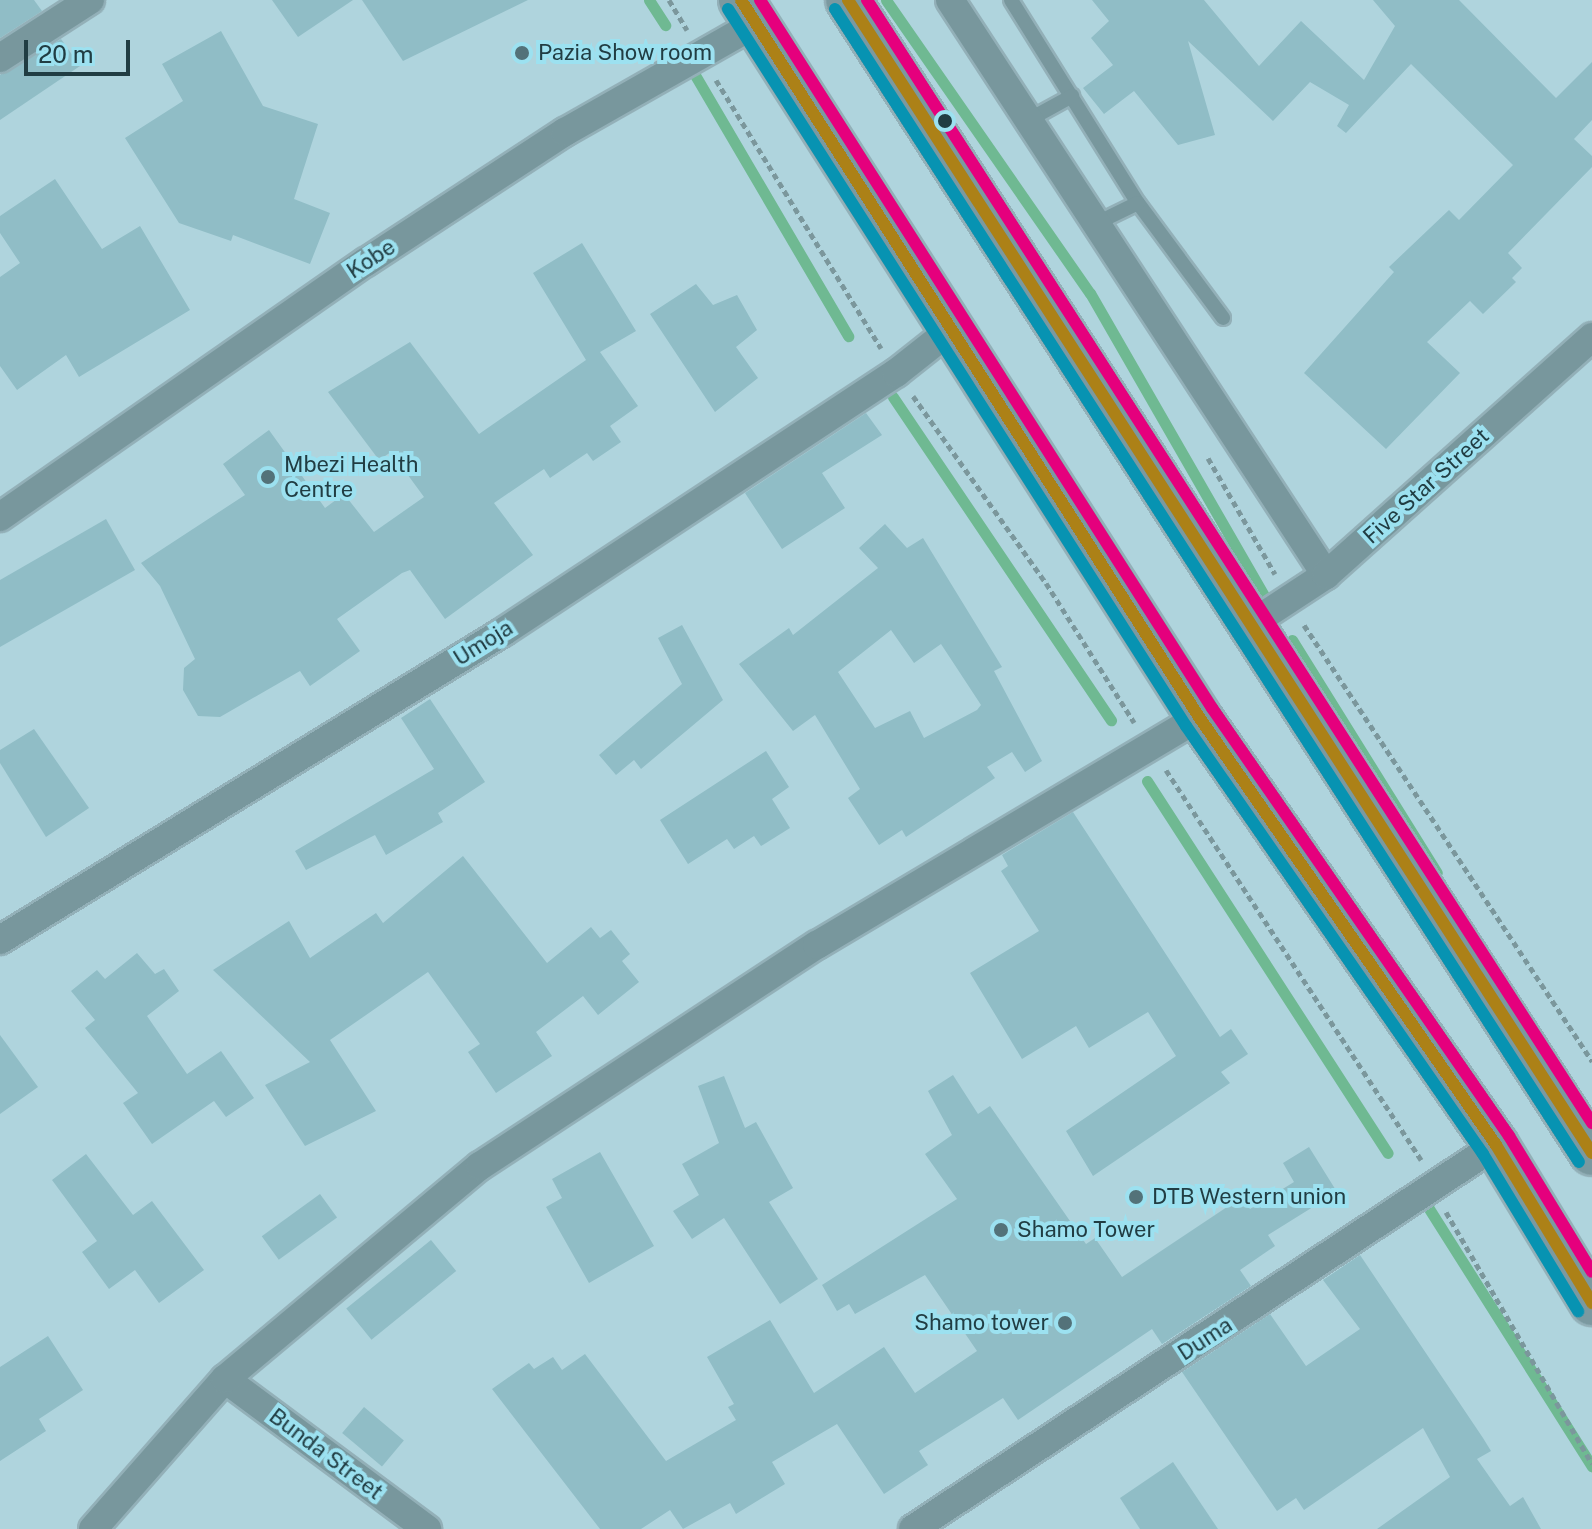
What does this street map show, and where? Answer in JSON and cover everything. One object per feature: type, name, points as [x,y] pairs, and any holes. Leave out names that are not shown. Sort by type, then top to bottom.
[{"type":"highway","points":[[848,0],[1592,1153]]},
{"type":"highway","points":[[748,12],[953,328],[1199,717],[1496,1145],[1592,1303]]},
{"type":"street","points":[[0,58],[90,0]]},
{"type":"street","points":[[950,0],[1032,118],[1326,575]]},
{"type":"street","name":"Kobe","points":[[0,517],[406,236],[748,12]]},
{"type":"street","name":"Umoja","points":[[0,940],[503,632],[896,373],[953,328]]},
{"type":"street","name":"Five Star Street","points":[[1251,624],[1326,575],[1592,337]]},
{"type":"street","points":[[93,1529],[225,1379],[480,1166],[817,945],[1199,717]]},
{"type":"street","name":"Duma","points":[[913,1529],[1496,1145]]},
{"type":"street","name":"Bunda Street","points":[[225,1379],[427,1529]]},
{"type":"lane","points":[[1011,0],[1138,203],[1223,318]]},
{"type":"lane","points":[[1032,118],[1072,96]]},
{"type":"lane","points":[[1099,222],[1138,203]]},
{"type":"path","points":[[1203,450],[1289,598],[1592,1061]]},
{"type":"building","points":[[0,0],[34,0],[42,11],[0,38]]},
{"type":"building","points":[[272,0],[353,0],[298,37]]},
{"type":"building","points":[[362,0],[528,0],[403,61]]},
{"type":"building","points":[[1092,0],[1204,0],[1259,66],[1301,21],[1364,80],[1395,26],[1373,0],[1459,0],[1556,98],[1592,62],[1592,120],[1574,139],[1592,156],[1592,167],[1508,253],[1522,268],[1512,278],[1516,282],[1483,314],[1470,301],[1427,342],[1460,373],[1386,449],[1304,373],[1394,272],[1389,267],[1449,210],[1459,220],[1513,165],[1411,64],[1346,133],[1337,126],[1349,105],[1310,82],[1273,121],[1188,41],[1215,135],[1178,145],[1134,91],[1104,114],[1083,88],[1113,65],[1091,38],[1109,21]]},
{"type":"building","points":[[221,31],[263,106],[318,124],[294,199],[330,213],[310,264],[233,235],[231,241],[179,223],[125,138],[183,101],[162,64]]},
{"type":"building","points":[[61,39],[80,66],[0,120],[0,75]]},
{"type":"building","points":[[55,179],[102,249],[140,226],[190,310],[79,377],[66,355],[17,390],[0,366],[0,277],[20,263],[0,233],[0,216]]},
{"type":"building","points":[[582,243],[636,331],[600,352],[638,406],[610,426],[621,442],[593,461],[587,453],[550,478],[544,469],[494,503],[533,555],[445,619],[410,570],[402,573],[337,619],[360,651],[310,686],[300,671],[220,717],[198,716],[183,690],[184,668],[195,659],[160,586],[141,563],[245,495],[223,464],[269,430],[325,508],[344,494],[374,532],[424,497],[391,452],[379,460],[328,392],[410,342],[479,434],[586,360],[533,273]]},
{"type":"building","points":[[696,284],[713,305],[737,295],[757,330],[736,347],[758,378],[715,412],[650,314]]},
{"type":"building","points":[[866,413],[882,435],[822,473],[845,508],[782,549],[745,493]]},
{"type":"building","points":[[106,519],[135,570],[0,647],[0,580]]},
{"type":"building","points":[[885,524],[907,548],[923,538],[1002,667],[994,671],[1042,761],[1025,772],[1012,752],[987,767],[995,778],[906,837],[902,830],[879,845],[848,798],[860,789],[815,715],[793,731],[739,664],[789,628],[793,635],[878,568],[859,548]],"holes":[[[891,630],[914,663],[941,644],[981,705],[924,738],[910,711],[875,728],[838,672]]]},
{"type":"building","points":[[682,625],[723,700],[641,769],[634,760],[616,775],[599,755],[682,684],[658,638]]},
{"type":"building","points":[[430,699],[485,782],[438,813],[443,822],[386,855],[375,835],[306,870],[295,851],[434,769],[401,718]]},
{"type":"building","points":[[34,729],[89,808],[46,837],[0,763],[0,750]]},
{"type":"building","points":[[766,751],[789,787],[772,799],[790,828],[761,846],[754,836],[734,849],[727,839],[688,864],[660,820]]},
{"type":"building","points":[[1073,812],[1220,1037],[1231,1029],[1248,1054],[1221,1072],[1230,1083],[1093,1176],[1066,1131],[1176,1056],[1148,1012],[1089,1048],[1076,1026],[1022,1059],[970,973],[1039,931],[1001,871],[1008,866],[1002,855]]},
{"type":"building","points":[[463,856],[547,963],[591,927],[600,938],[611,930],[630,954],[622,961],[639,982],[598,1015],[583,996],[536,1032],[552,1056],[496,1093],[468,1052],[480,1044],[428,972],[330,1040],[376,1111],[305,1146],[265,1085],[310,1062],[213,970],[289,921],[310,958],[376,913],[383,923]]},
{"type":"building","points":[[137,953],[155,974],[164,969],[179,991],[147,1016],[187,1074],[221,1051],[254,1098],[226,1117],[214,1101],[152,1144],[123,1103],[138,1093],[85,1028],[95,1020],[71,991],[97,970],[105,979]]},
{"type":"building","points":[[0,1035],[38,1087],[0,1114]]},
{"type":"building","points":[[953,1075],[978,1114],[990,1106],[1086,1244],[1095,1238],[1122,1277],[1242,1197],[1250,1209],[1294,1182],[1283,1163],[1309,1147],[1337,1192],[1268,1235],[1275,1246],[1240,1270],[1251,1286],[1162,1344],[1152,1329],[1018,1420],[1003,1398],[919,1451],[928,1465],[884,1494],[837,1424],[772,1462],[785,1484],[736,1514],[730,1503],[683,1529],[670,1510],[641,1529],[600,1529],[492,1389],[529,1363],[534,1369],[553,1357],[562,1370],[585,1354],[666,1461],[736,1420],[728,1407],[734,1404],[707,1357],[770,1320],[814,1393],[884,1347],[915,1393],[977,1351],[925,1275],[855,1314],[849,1304],[837,1311],[822,1285],[957,1199],[925,1154],[952,1135],[928,1091]]},
{"type":"building","points":[[724,1076],[745,1128],[756,1122],[793,1188],[769,1202],[818,1279],[780,1304],[724,1218],[692,1239],[673,1211],[699,1195],[682,1164],[719,1143],[698,1086]]},
{"type":"building","points":[[600,1152],[654,1246],[589,1283],[546,1207],[562,1198],[552,1179]]},
{"type":"building","points":[[86,1154],[133,1215],[152,1201],[204,1270],[159,1303],[135,1270],[109,1289],[82,1252],[97,1241],[52,1180]]},
{"type":"building","points":[[320,1194],[337,1217],[279,1260],[262,1236]]},
{"type":"building","points":[[431,1240],[456,1271],[371,1340],[346,1309]]},
{"type":"building","points":[[1360,1255],[1491,1451],[1477,1459],[1510,1506],[1523,1497],[1541,1529],[1377,1529],[1450,1477],[1423,1428],[1304,1510],[1296,1498],[1277,1511],[1182,1372],[1270,1314],[1306,1366],[1360,1329],[1323,1280]]},
{"type":"building","points":[[48,1336],[83,1390],[39,1419],[46,1431],[0,1461],[0,1367]]},
{"type":"building","points":[[364,1407],[404,1440],[382,1466],[342,1433]]},
{"type":"building","points":[[1173,1462],[1218,1529],[1140,1529],[1120,1498]]},
{"type":"waterway","points":[[649,0],[665,25]]},
{"type":"waterway","points":[[886,0],[1090,293],[1272,610]]},
{"type":"waterway","points":[[695,75],[848,336]]},
{"type":"waterway","points":[[893,397],[1111,720]]},
{"type":"waterway","points":[[1292,640],[1437,873]]},
{"type":"waterway","points":[[1147,781],[1388,1153]]},
{"type":"waterway","points":[[1421,1196],[1592,1466]]},
{"type":"transit line","points":[[741,0],[1199,717],[1496,1145],[1592,1303]]},
{"type":"transit line","points":[[760,0],[1212,708],[1509,1136],[1592,1272]]},
{"type":"transit line","points":[[848,0],[1592,1153]]},
{"type":"transit line","points":[[867,0],[1592,1123]]},
{"type":"transit line","points":[[728,9],[1186,726],[1483,1154],[1578,1311]]},
{"type":"transit line","points":[[835,9],[1579,1162]]},
{"type":"place","name":"Pazia Show room","points":[[522,53]]},
{"type":"place","name":"Mbezi Health Centre","points":[[268,477]]},
{"type":"place","name":"DTB Western union","points":[[1136,1197]]},
{"type":"place","name":"Shamo Tower","points":[[1001,1230]]},
{"type":"place","name":"Shamo tower","points":[[1065,1323]]}]
